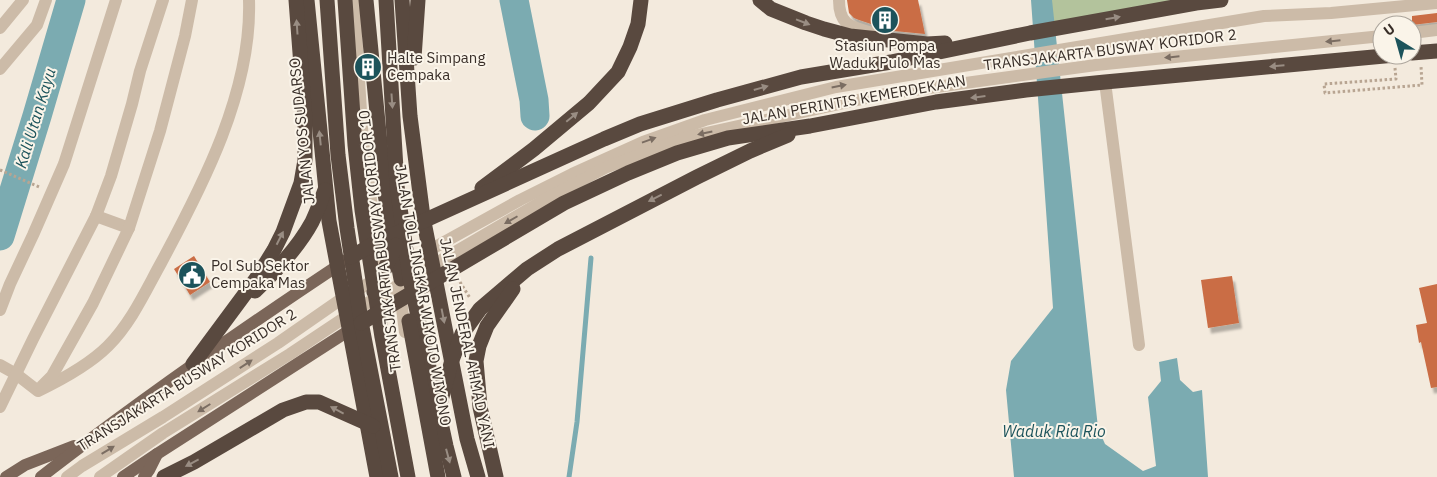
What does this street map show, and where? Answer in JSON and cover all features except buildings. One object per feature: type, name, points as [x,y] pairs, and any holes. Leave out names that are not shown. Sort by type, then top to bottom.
[{"type":"highway","points":[[193,364],[256,279],[274,250],[283,232],[301,183],[305,160],[305,120],[296,0]]},
{"type":"highway","name":"JALAN YOS SUDARSO","points":[[307,0],[329,221],[343,258]]},
{"type":"highway","points":[[327,0],[343,258],[377,477]]},
{"type":"highway","points":[[345,0],[355,145],[362,210],[382,337],[409,477]]},
{"type":"highway","name":"JALAN TOL LINGKAR WIYOTO WIYONO","points":[[366,0],[385,194],[438,477]]},
{"type":"highway","points":[[386,0],[397,186],[397,238],[406,288],[454,477]]},
{"type":"highway","points":[[402,0],[410,116]]},
{"type":"highway","points":[[410,116],[418,0]]},
{"type":"highway","points":[[460,204],[534,149],[589,103],[618,72],[638,24],[641,0]]},
{"type":"highway","points":[[760,0],[771,9],[824,29],[853,36],[927,44],[986,41]]},
{"type":"highway","name":"JALAN PERINTIS KEMERDEKAAN","points":[[343,258],[377,242],[397,238],[460,204],[640,124],[717,100],[801,77],[891,62],[986,41],[1221,0]]},
{"type":"highway","points":[[1422,52],[1437,51]]},
{"type":"highway","name":"JALAN PERINTIS KEMERDEKAAN","points":[[361,323],[375,303],[406,288],[454,269],[556,194],[578,183],[628,173],[677,153],[728,138],[810,126],[936,102],[1026,90],[1372,57]]},
{"type":"highway","name":"JALAN JENDERAL AHMAD YANI","points":[[410,116],[422,217],[467,439],[478,477]]},
{"type":"highway","points":[[438,411],[452,360],[462,334],[480,309],[527,269],[558,249],[625,214],[750,151],[810,126]]},
{"type":"highway","points":[[232,312],[274,272],[301,239],[311,223],[338,154]]},
{"type":"highway","points":[[391,477],[361,323],[375,303],[381,276],[397,238]]},
{"type":"highway","points":[[343,258],[406,288]]},
{"type":"highway","points":[[343,258],[356,290],[375,303]]},
{"type":"highway","points":[[496,477],[480,407],[476,361],[479,346],[487,326],[527,269]]},
{"type":"highway","points":[[164,477],[194,462],[283,410],[306,402],[319,402],[381,430]]},
{"type":"main road","points":[[41,477],[193,364],[343,258]]},
{"type":"main road","points":[[123,477],[361,323]]},
{"type":"main road","points":[[6,477],[25,465],[86,442]]},
{"type":"main road","points":[[144,477],[157,454]]},
{"type":"lane","points":[[0,28],[23,0]]},
{"type":"lane","points":[[0,69],[37,25],[46,0]]},
{"type":"lane","points":[[0,310],[64,164],[116,0]]},
{"type":"lane","points":[[0,407],[96,216],[111,176],[162,0]]},
{"type":"lane","points":[[38,391],[52,376],[93,303],[128,228],[160,131],[185,36],[192,0]]},
{"type":"lane","points":[[38,391],[83,366],[107,347],[126,326],[179,229],[213,157],[234,99],[244,60],[250,22],[249,0]]},
{"type":"lane","name":"TRANSJAKARTA BUSWAY KORIDOR 10","points":[[354,0],[363,142],[381,276]]},
{"type":"lane","name":"TRANSJAKARTA BUSWAY KORIDOR 10","points":[[372,0],[379,96],[397,238]]},
{"type":"lane","points":[[839,0],[839,10],[846,24],[892,40]]},
{"type":"lane","name":"TRANSJAKARTA BUSWAY KORIDOR 2","points":[[578,183],[643,142],[704,120],[836,86],[1264,16],[1331,13],[1437,3]]},
{"type":"lane","points":[[1422,32],[1437,30]]},
{"type":"lane","name":"TRANSJAKARTA BUSWAY KORIDOR 2","points":[[406,288],[556,194],[614,164],[688,137],[885,94],[1096,65],[1372,37]]},
{"type":"lane","points":[[1105,82],[1139,345]]},
{"type":"lane","name":"TRANSJAKARTA BUSWAY KORIDOR 2","points":[[68,477],[82,466],[163,417],[356,290],[520,200],[556,194]]},
{"type":"lane","points":[[96,216],[128,228]]},
{"type":"lane","name":"TRANSJAKARTA BUSWAY KORIDOR 10","points":[[406,288],[431,477]]},
{"type":"lane","points":[[100,477],[163,433],[375,303]]},
{"type":"lane","name":"TRANSJAKARTA BUSWAY KORIDOR 10","points":[[375,303],[397,394],[409,477]]},
{"type":"lane","points":[[0,365],[16,374],[38,391]]},
{"type":"path","points":[[1396,76],[1396,79],[1324,84],[1325,92],[1422,85],[1418,65]]},
{"type":"path","points":[[0,170],[39,186]]},
{"type":"path","points":[[454,269],[469,297],[480,309]]},
{"type":"green space","points":[[1051,0],[1221,0],[1054,29]]},
{"type":"water","name":"Waduk Ria Rio","points":[[1031,0],[1052,0],[1098,428],[1105,444],[1143,471],[1156,466],[1148,397],[1161,381],[1159,362],[1177,358],[1180,380],[1193,392],[1202,390],[1208,477],[1014,477],[1006,390],[1011,361],[1053,308]]},
{"type":"waterway","name":"Kali Utan Kayu","points":[[0,236],[71,0]]},
{"type":"waterway","points":[[514,0],[534,100],[535,116]]},
{"type":"waterway","points":[[569,477],[577,422],[591,258]]},
{"type":"place","name":"Stasiun Pompa Waduk Pulo Mas","points":[[885,20]]},
{"type":"place","name":"Halte Simpang Cempaka","points":[[368,67]]},
{"type":"place","name":"Pol Sub Sektor Cempaka Mas","points":[[192,275]]}]
